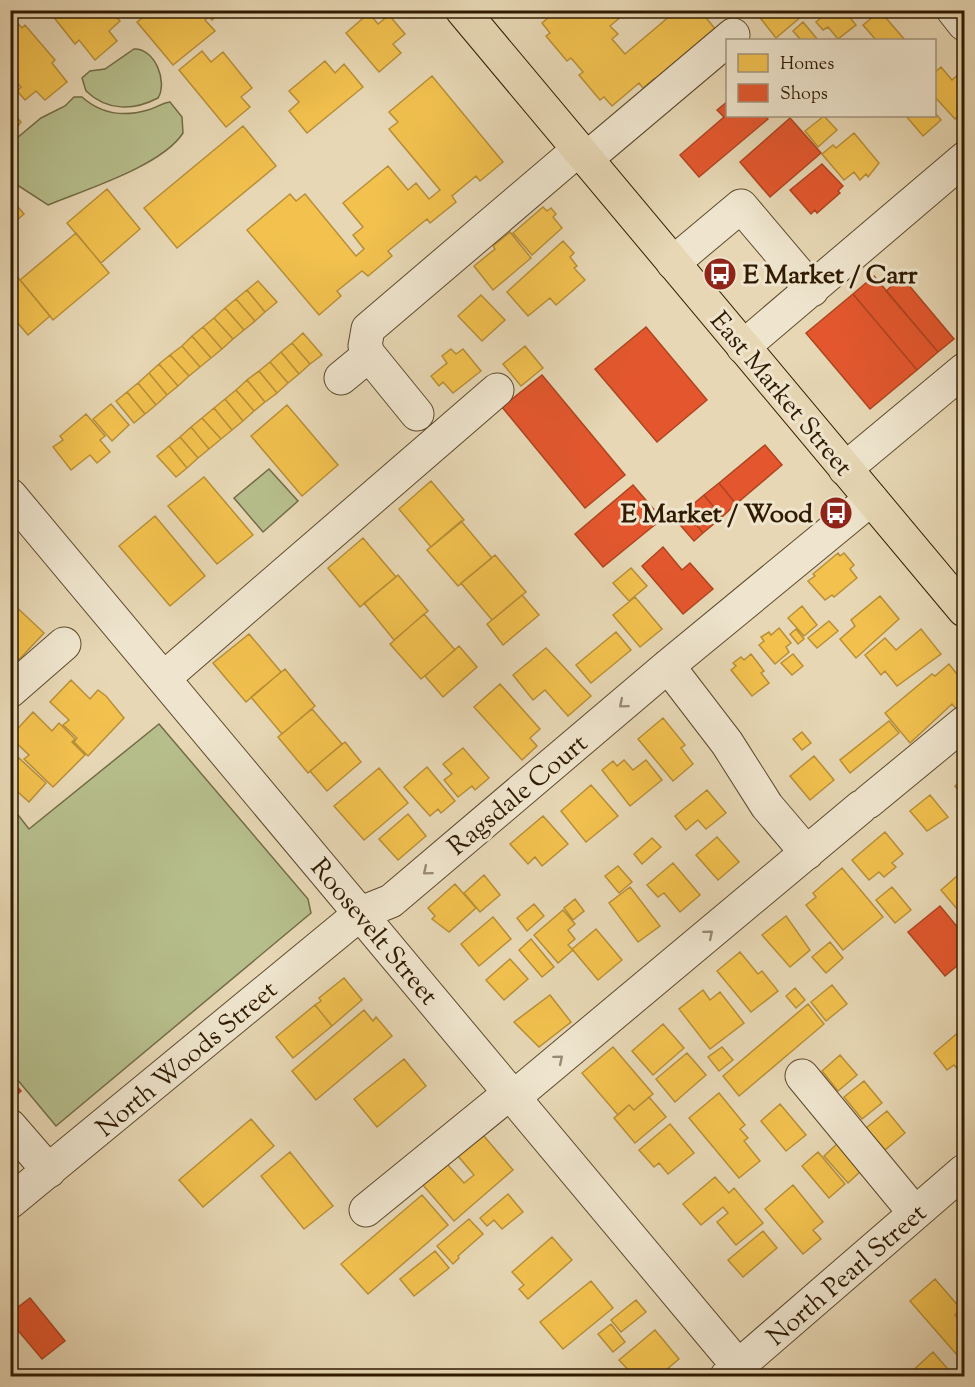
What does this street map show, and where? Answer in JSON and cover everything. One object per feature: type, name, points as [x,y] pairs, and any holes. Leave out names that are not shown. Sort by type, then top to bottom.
[{"type":"main road","name":"East Market Street","points":[[462,10],[964,610]]},
{"type":"street","points":[[953,10],[964,24]]},
{"type":"street","points":[[728,39],[733,35]]},
{"type":"street","points":[[417,414],[369,355],[364,346],[368,329],[582,154],[726,41]]},
{"type":"street","points":[[743,347],[964,159]]},
{"type":"street","points":[[673,262],[741,206],[812,290]]},
{"type":"street","points":[[341,378],[369,355]]},
{"type":"street","points":[[845,469],[964,370]]},
{"type":"street","points":[[164,678],[497,390]]},
{"type":"street","name":"Roosevelt Street","points":[[10,495],[512,1094],[733,1372]]},
{"type":"street","name":"Ragsdale Court","points":[[361,913],[391,901],[668,666],[871,499]]},
{"type":"street","points":[[10,691],[64,644]]},
{"type":"street","points":[[668,666],[726,743],[767,806],[807,853]]},
{"type":"street","points":[[366,1210],[512,1094],[964,723]]},
{"type":"street","name":"North Woods Street","points":[[10,1202],[361,913]]},
{"type":"street","points":[[802,1076],[915,1213]]},
{"type":"street","points":[[10,1126],[49,1171]]},
{"type":"street","name":"North Pearl Street","points":[[733,1372],[964,1171]]},
{"type":"green space","points":[[134,49],[148,54],[158,67],[161,91],[158,98],[139,105],[120,107],[94,98],[86,91],[82,78],[90,71],[105,69]]},
{"type":"green space","points":[[74,97],[82,97],[89,103],[113,113],[139,112],[170,102],[182,117],[183,133],[173,145],[141,166],[48,205],[11,181],[11,143],[41,118],[65,106]]},
{"type":"green space","points":[[269,469],[298,501],[263,532],[234,498]]},
{"type":"green space","points":[[159,724],[308,899],[311,913],[56,1126],[11,1072],[11,806],[29,829]]},
{"type":"building: Homes","points":[[48,10],[105,10],[109,15],[112,12],[120,21],[109,31],[117,41],[95,60],[79,40],[75,44]]},
{"type":"building: Homes","points":[[152,10],[223,10],[212,20],[209,17],[205,20],[215,31],[173,65],[137,22]]},
{"type":"building: Homes","points":[[557,10],[629,10],[610,26],[618,34],[612,39],[625,54],[677,10],[700,10],[715,29],[703,39],[707,43],[657,84],[654,79],[643,88],[639,83],[612,106],[604,97],[600,100],[579,75],[583,72],[571,58],[567,61],[546,36],[550,33],[542,23]]},
{"type":"building: Homes","points":[[754,10],[809,10],[776,38]]},
{"type":"building: Homes","points":[[830,10],[844,10],[856,25],[838,39],[828,27],[823,30],[816,22]]},
{"type":"building: Homes","points":[[880,11],[904,39],[875,39],[863,25]]},
{"type":"building: Homes","points":[[369,13],[378,24],[389,15],[405,34],[393,44],[401,53],[379,72],[346,33]]},
{"type":"building: Homes","points":[[10,15],[22,28],[25,25],[55,60],[52,63],[67,82],[45,100],[36,91],[25,100],[17,91],[21,87],[10,75]]},
{"type":"building: Homes","points":[[803,22],[817,39],[800,39],[793,31]]},
{"type":"building: Homes","points":[[202,51],[211,62],[223,52],[252,88],[241,97],[250,107],[226,127],[179,70]]},
{"type":"building: Homes","points":[[325,61],[335,73],[344,64],[363,87],[307,133],[289,111],[299,102],[289,91]]},
{"type":"building: Homes","points":[[941,67],[952,80],[961,72],[964,76],[964,107],[960,110],[962,113],[955,119],[936,98],[936,71]]},
{"type":"building: Homes","points":[[432,76],[503,162],[480,181],[476,176],[452,196],[456,202],[430,223],[427,219],[388,251],[392,256],[368,276],[362,271],[337,291],[341,296],[319,315],[247,230],[290,194],[296,201],[305,194],[356,256],[364,249],[353,235],[363,227],[343,203],[388,166],[408,190],[416,183],[429,199],[440,190],[389,129],[398,122],[389,112]]},
{"type":"building: Homes","points":[[10,110],[21,122],[10,136]]},
{"type":"building: Homes","points":[[936,114],[941,120],[923,136],[907,117],[936,117]]},
{"type":"building: Homes","points":[[823,117],[837,130],[818,147],[805,131]]},
{"type":"building: Homes","points":[[243,126],[276,166],[177,248],[144,208]]},
{"type":"building: Homes","points":[[854,133],[879,163],[868,177],[866,174],[860,180],[854,172],[844,180],[822,154],[833,145],[836,148]]},
{"type":"building: Homes","points":[[107,189],[140,229],[101,263],[67,223]]},
{"type":"building: Homes","points":[[10,198],[24,214],[10,226]]},
{"type":"building: Homes","points":[[543,207],[547,211],[551,208],[556,214],[553,217],[562,228],[532,255],[513,233]]},
{"type":"building: Homes","points":[[510,232],[531,258],[493,290],[474,266],[495,249],[493,246]]},
{"type":"building: Homes","points":[[76,233],[109,273],[53,320],[20,280]]},
{"type":"building: Homes","points":[[563,241],[574,253],[570,257],[577,266],[574,268],[585,280],[556,305],[550,298],[528,316],[507,292]]},
{"type":"building: Homes","points":[[16,275],[50,316],[28,335],[10,314],[10,279]]},
{"type":"building: Homes","points":[[258,281],[277,302],[265,312],[247,290]]},
{"type":"building: Homes","points":[[247,290],[265,312],[255,321],[236,299]]},
{"type":"building: Homes","points":[[481,295],[505,320],[482,341],[458,316]]},
{"type":"building: Homes","points":[[236,299],[255,321],[244,330],[225,308]]},
{"type":"building: Homes","points":[[225,308],[244,330],[233,339],[214,318]]},
{"type":"building: Homes","points":[[214,318],[233,339],[222,349],[203,327]]},
{"type":"building: Homes","points":[[203,327],[222,349],[211,358],[192,336]]},
{"type":"building: Homes","points":[[303,333],[322,355],[310,364],[292,343]]},
{"type":"building: Homes","points":[[192,336],[211,358],[200,367],[182,346]]},
{"type":"building: Homes","points":[[292,343],[310,364],[299,374],[281,352]]},
{"type":"building: Homes","points":[[182,346],[200,367],[189,376],[170,355]]},
{"type":"building: Homes","points":[[525,346],[543,368],[521,386],[503,364]]},
{"type":"building: Homes","points":[[451,349],[456,354],[463,349],[481,371],[453,393],[443,382],[439,386],[431,376],[447,363],[442,356]]},
{"type":"building: Homes","points":[[281,352],[299,374],[288,383],[270,362]]},
{"type":"building: Homes","points":[[170,355],[189,376],[178,386],[159,364]]},
{"type":"building: Homes","points":[[270,362],[288,383],[277,393],[259,371]]},
{"type":"building: Homes","points":[[159,364],[178,386],[167,395],[149,373]]},
{"type":"building: Homes","points":[[259,371],[277,393],[265,402],[247,380]]},
{"type":"building: Homes","points":[[149,373],[167,395],[156,405],[138,383]]},
{"type":"building: Homes","points":[[247,380],[265,402],[254,411],[236,390]]},
{"type":"building: Homes","points":[[138,383],[156,405],[145,414],[127,392]]},
{"type":"building: Homes","points":[[236,390],[254,411],[243,421],[225,399]]},
{"type":"building: Homes","points":[[127,392],[145,414],[134,423],[116,401]]},
{"type":"building: Homes","points":[[225,399],[243,421],[232,430],[214,408]]},
{"type":"building: Homes","points":[[111,404],[129,425],[112,441],[93,419]]},
{"type":"building: Homes","points":[[287,405],[338,465],[302,496],[251,436]]},
{"type":"building: Homes","points":[[214,408],[232,430],[221,439],[202,418]]},
{"type":"building: Homes","points":[[86,414],[105,436],[100,440],[110,452],[97,463],[90,455],[71,470],[53,447],[63,440],[60,436]]},
{"type":"building: Homes","points":[[202,418],[221,439],[209,449],[191,427]]},
{"type":"building: Homes","points":[[191,427],[209,449],[198,458],[180,437]]},
{"type":"building: Homes","points":[[180,437],[198,458],[187,468],[169,446]]},
{"type":"building: Homes","points":[[169,446],[187,468],[176,477],[157,456]]},
{"type":"building: Homes","points":[[204,477],[253,535],[217,564],[168,506]]},
{"type":"building: Homes","points":[[431,481],[464,520],[431,547],[399,509]]},
{"type":"building: Homes","points":[[155,516],[205,576],[170,606],[119,546]]},
{"type":"building: Homes","points":[[461,521],[492,558],[458,586],[427,550]]},
{"type":"building: Homes","points":[[363,538],[396,577],[360,607],[328,568]]},
{"type":"building: Homes","points":[[838,553],[840,556],[844,553],[854,565],[850,569],[857,578],[834,597],[832,595],[825,600],[808,581]]},
{"type":"building: Homes","points":[[495,555],[526,592],[492,620],[461,583]]},
{"type":"building: Homes","points":[[631,568],[647,586],[629,601],[613,583]]},
{"type":"building: Homes","points":[[398,575],[428,611],[394,640],[364,603]]},
{"type":"building: Homes","points":[[522,595],[539,615],[503,645],[487,624]]},
{"type":"building: Homes","points":[[880,596],[899,619],[856,658],[840,639],[855,626],[851,620]]},
{"type":"building: Homes","points":[[635,597],[662,629],[640,647],[613,615]]},
{"type":"building: Homes","points":[[10,601],[44,633],[14,665],[10,661]]},
{"type":"building: Homes","points":[[802,606],[817,625],[804,636],[788,618]]},
{"type":"building: Homes","points":[[424,614],[455,650],[421,679],[390,644]]},
{"type":"building: Homes","points":[[829,621],[838,631],[817,648],[808,638]]},
{"type":"building: Homes","points":[[779,628],[791,643],[786,647],[789,652],[775,664],[759,645],[764,641],[761,637],[769,632],[771,635]]},
{"type":"building: Homes","points":[[796,629],[804,639],[798,644],[790,634]]},
{"type":"building: Homes","points":[[921,629],[941,654],[897,686],[885,671],[881,675],[865,655],[885,638],[896,650]]},
{"type":"building: Homes","points":[[616,632],[631,650],[591,683],[576,665]]},
{"type":"building: Homes","points":[[249,634],[281,672],[246,702],[213,663]]},
{"type":"building: Homes","points":[[459,646],[477,667],[443,697],[425,676]]},
{"type":"building: Homes","points":[[546,648],[591,696],[568,716],[545,690],[533,700],[513,675]]},
{"type":"building: Homes","points":[[751,654],[764,671],[761,673],[769,683],[752,696],[731,670],[736,666],[733,663],[741,657],[744,660]]},
{"type":"building: Homes","points":[[793,654],[803,666],[792,675],[781,663]]},
{"type":"building: Homes","points":[[949,664],[964,683],[964,707],[959,712],[952,704],[910,743],[885,713],[932,674],[935,676]]},
{"type":"building: Homes","points":[[285,669],[315,706],[282,734],[251,697]]},
{"type":"building: Homes","points":[[71,680],[90,699],[98,690],[124,718],[88,756],[74,742],[77,738],[63,725],[69,720],[50,702]]},
{"type":"building: Homes","points":[[500,684],[540,729],[530,738],[537,746],[522,760],[474,707]]},
{"type":"building: Homes","points":[[312,709],[342,744],[308,773],[278,737]]},
{"type":"building: Homes","points":[[33,712],[52,731],[59,723],[75,739],[72,742],[85,755],[53,787],[24,759],[29,755],[10,737]]},
{"type":"building: Homes","points":[[663,718],[685,745],[681,748],[693,764],[673,781],[638,739]]},
{"type":"building: Homes","points":[[889,721],[899,733],[850,773],[840,760]]},
{"type":"building: Homes","points":[[802,732],[811,743],[802,750],[793,739]]},
{"type":"building: Homes","points":[[345,742],[361,762],[327,791],[310,771]]},
{"type":"building: Homes","points":[[463,748],[489,778],[475,790],[472,786],[458,797],[444,780],[452,774],[443,764]]},
{"type":"building: Homes","points":[[814,756],[834,780],[810,800],[790,776]]},
{"type":"building: Homes","points":[[19,758],[46,783],[29,802],[10,785],[10,762],[13,764]]},
{"type":"building: Homes","points":[[624,760],[633,770],[646,760],[662,780],[630,806],[602,770],[613,761],[617,766]]},
{"type":"building: Homes","points":[[427,767],[455,801],[441,813],[438,809],[430,816],[404,787]]},
{"type":"building: Homes","points":[[379,768],[408,803],[364,840],[334,806]]},
{"type":"building: Homes","points":[[964,778],[964,798],[955,786]]},
{"type":"building: Homes","points":[[591,785],[618,816],[586,842],[561,811]]},
{"type":"building: Homes","points":[[707,790],[726,813],[706,829],[698,820],[686,830],[675,816]]},
{"type":"building: Homes","points":[[930,795],[948,817],[927,831],[910,811]]},
{"type":"building: Homes","points":[[408,814],[426,836],[398,860],[379,839]]},
{"type":"building: Homes","points":[[543,816],[568,844],[542,866],[535,857],[528,864],[510,844]]},
{"type":"building: Homes","points":[[885,832],[903,854],[892,863],[896,867],[884,877],[879,872],[869,880],[852,860]]},
{"type":"building: Homes","points":[[717,837],[739,862],[718,880],[696,855]]},
{"type":"building: Homes","points":[[652,838],[661,847],[642,864],[634,854]]},
{"type":"building: Homes","points":[[673,863],[700,895],[680,912],[664,893],[658,897],[647,885]]},
{"type":"building: Homes","points":[[618,866],[632,882],[619,893],[605,876]]},
{"type":"building: Homes","points":[[842,868],[883,917],[843,950],[806,905],[816,897],[813,893]]},
{"type":"building: Homes","points":[[964,870],[964,914],[963,916],[941,890]]},
{"type":"building: Homes","points":[[484,875],[500,895],[480,912],[464,893]]},
{"type":"building: Homes","points":[[455,884],[476,908],[449,932],[432,919],[435,916],[428,908]]},
{"type":"building: Homes","points":[[630,887],[660,926],[638,942],[609,903]]},
{"type":"building: Homes","points":[[892,887],[911,910],[895,923],[876,900]]},
{"type":"building: Homes","points":[[575,899],[584,911],[573,920],[564,908]]},
{"type":"building: Homes","points":[[534,904],[544,916],[527,931],[517,918]]},
{"type":"building: Homes","points":[[563,910],[575,924],[568,930],[575,939],[568,945],[573,950],[558,963],[534,935]]},
{"type":"building: Homes","points":[[786,916],[810,950],[790,967],[762,935]]},
{"type":"building: Homes","points":[[493,917],[511,939],[479,966],[461,944]]},
{"type":"building: Homes","points":[[596,929],[622,960],[598,980],[572,949]]},
{"type":"building: Homes","points":[[531,939],[554,967],[542,977],[519,950]]},
{"type":"building: Homes","points":[[830,942],[843,958],[826,973],[812,957]]},
{"type":"building: Homes","points":[[740,952],[758,974],[762,971],[778,991],[751,1012],[717,971]]},
{"type":"building: Homes","points":[[510,959],[528,979],[504,1000],[486,980]]},
{"type":"building: Homes","points":[[344,978],[362,1000],[332,1026],[315,1005],[321,1001],[319,998]]},
{"type":"building: Homes","points":[[832,985],[847,1004],[826,1021],[811,1002]]},
{"type":"building: Homes","points":[[795,988],[805,1000],[796,1008],[786,996]]},
{"type":"building: Homes","points":[[703,990],[710,1000],[720,992],[744,1023],[710,1049],[679,1009]]},
{"type":"building: Homes","points":[[550,995],[571,1022],[539,1047],[514,1022]]},
{"type":"building: Homes","points":[[808,1004],[824,1024],[739,1096],[723,1076]]},
{"type":"building: Homes","points":[[315,1005],[332,1026],[293,1058],[276,1037]]},
{"type":"building: Homes","points":[[364,1010],[373,1021],[376,1017],[392,1036],[316,1100],[292,1071]]},
{"type":"building: Homes","points":[[663,1024],[684,1048],[653,1075],[632,1051]]},
{"type":"building: Homes","points":[[960,1031],[964,1036],[964,1077],[954,1065],[947,1070],[934,1053]]},
{"type":"building: Homes","points":[[613,1047],[653,1094],[634,1110],[629,1105],[618,1115],[582,1073]]},
{"type":"building: Homes","points":[[722,1047],[733,1060],[719,1071],[708,1057]]},
{"type":"building: Homes","points":[[687,1053],[706,1075],[675,1102],[656,1079]]},
{"type":"building: Homes","points":[[840,1055],[857,1075],[838,1091],[822,1071]]},
{"type":"building: Homes","points":[[404,1059],[426,1086],[377,1127],[354,1099]]},
{"type":"building: Homes","points":[[864,1081],[882,1103],[862,1119],[844,1097]]},
{"type":"building: Homes","points":[[719,1093],[745,1125],[740,1129],[748,1138],[744,1141],[760,1161],[739,1178],[689,1118]]},
{"type":"building: Homes","points":[[649,1097],[666,1117],[635,1143],[614,1118],[629,1105],[634,1110]]},
{"type":"building: Homes","points":[[780,1104],[806,1135],[786,1151],[761,1121]]},
{"type":"building: Homes","points":[[887,1111],[905,1133],[885,1150],[866,1128]]},
{"type":"building: Homes","points":[[251,1119],[274,1146],[203,1207],[179,1180]]},
{"type":"building: Homes","points":[[670,1124],[694,1153],[668,1174],[659,1163],[654,1167],[639,1150]]},
{"type":"building: Homes","points":[[483,1135],[513,1170],[454,1221],[423,1185],[447,1164],[464,1183],[474,1175],[458,1156]]},
{"type":"building: Homes","points":[[838,1143],[862,1170],[848,1183],[824,1156]]},
{"type":"building: Homes","points":[[290,1152],[333,1206],[304,1229],[261,1176]]},
{"type":"building: Homes","points":[[818,1152],[845,1184],[829,1198],[802,1166]]},
{"type":"building: Homes","points":[[715,1177],[729,1193],[734,1188],[763,1223],[736,1245],[717,1222],[728,1213],[723,1207],[701,1225],[683,1204]]},
{"type":"building: Homes","points":[[793,1185],[823,1222],[813,1230],[821,1239],[803,1254],[765,1209]]},
{"type":"building: Homes","points":[[508,1194],[523,1212],[502,1229],[494,1220],[487,1226],[480,1218]]},
{"type":"building: Homes","points":[[422,1195],[448,1225],[368,1294],[341,1264]]},
{"type":"building: Homes","points":[[469,1219],[483,1234],[458,1256],[459,1258],[453,1264],[437,1246]]},
{"type":"building: Homes","points":[[763,1231],[777,1248],[743,1277],[728,1260]]},
{"type":"building: Homes","points":[[552,1237],[572,1260],[528,1299],[519,1289],[524,1285],[512,1272]]},
{"type":"building: Homes","points":[[435,1251],[449,1268],[414,1296],[400,1279]]},
{"type":"building: Homes","points":[[935,1279],[961,1309],[955,1315],[964,1326],[964,1363],[910,1301]]},
{"type":"building: Homes","points":[[591,1281],[613,1308],[563,1349],[540,1322]]},
{"type":"building: Homes","points":[[636,1300],[646,1312],[621,1332],[611,1320]]},
{"type":"building: Homes","points":[[611,1324],[625,1342],[613,1352],[598,1334]]},
{"type":"building: Homes","points":[[655,1330],[679,1359],[659,1376],[634,1376],[619,1360]]},
{"type":"building: Homes","points":[[933,1352],[954,1376],[908,1375]]},
{"type":"building: Shops","points":[[726,103],[726,117],[766,117],[768,119],[699,177],[680,155],[724,117],[717,110]]},
{"type":"building: Shops","points":[[790,118],[821,153],[770,197],[740,162]]},
{"type":"building: Shops","points":[[822,164],[843,186],[838,191],[840,193],[817,213],[815,210],[811,214],[790,190]]},
{"type":"building: Shops","points":[[874,276],[938,352],[917,370],[853,294]]},
{"type":"building: Shops","points":[[902,277],[954,339],[938,352],[886,291]]},
{"type":"building: Shops","points":[[853,294],[917,370],[870,409],[806,333]]},
{"type":"building: Shops","points":[[646,327],[707,400],[657,442],[595,369]]},
{"type":"building: Shops","points":[[542,375],[625,475],[585,508],[502,407]]},
{"type":"building: Shops","points":[[765,445],[782,465],[736,504],[719,483]]},
{"type":"building: Shops","points":[[719,483],[736,504],[722,517],[704,495]]},
{"type":"building: Shops","points":[[633,485],[662,519],[603,567],[575,534]]},
{"type":"building: Shops","points":[[704,495],[722,517],[703,533],[685,511]]},
{"type":"building: Shops","points":[[685,511],[703,533],[694,541],[675,519]]},
{"type":"building: Shops","points":[[663,547],[682,570],[690,563],[713,589],[683,614],[642,566]]},
{"type":"building: Shops","points":[[940,906],[964,935],[964,960],[945,976],[908,932]]},
{"type":"building: Shops","points":[[10,1079],[21,1091],[10,1101]]},
{"type":"building: Shops","points":[[30,1298],[65,1341],[42,1359],[10,1321],[10,1313]]},
{"type":"place","name":"E Market / Carr","points":[[720,274]]},
{"type":"place","name":"E Market / Wood","points":[[836,513]]}]
